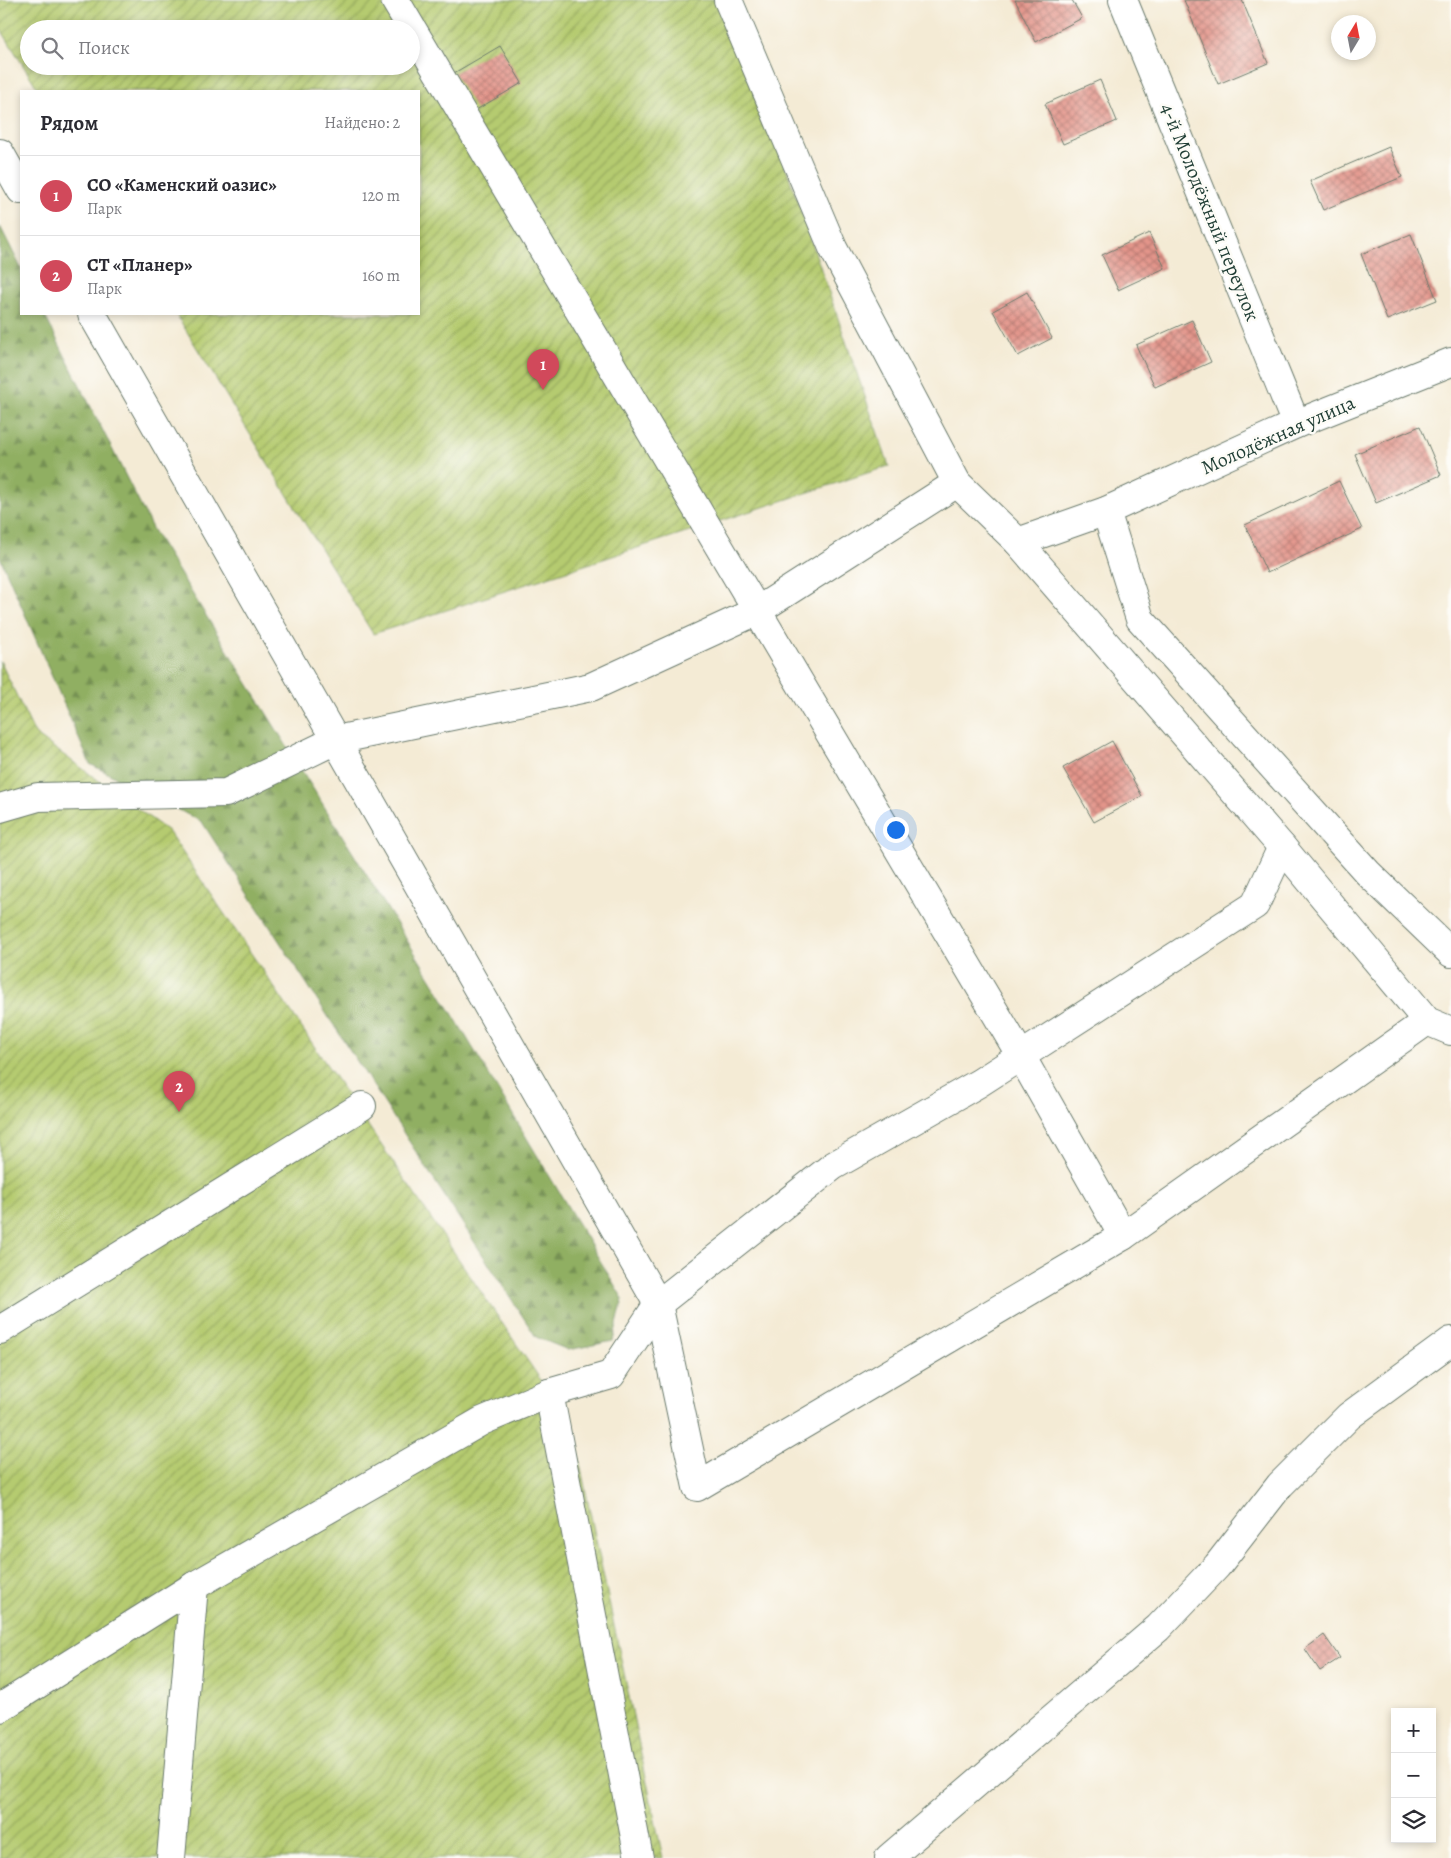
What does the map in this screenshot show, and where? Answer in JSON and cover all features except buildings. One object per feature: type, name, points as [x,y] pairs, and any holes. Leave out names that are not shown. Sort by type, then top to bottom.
[{"type":"street","points":[[395,0],[407,20]]},
{"type":"street","points":[[93,315],[658,1304],[697,1487],[1124,1236],[1439,1026],[1018,542],[957,483],[833,248],[728,0]]},
{"type":"street","name":"4-й Молодёжный переулок","points":[[1123,0],[1296,424]]},
{"type":"street","points":[[420,42],[1021,1056],[1124,1236]]},
{"type":"street","points":[[0,153],[20,188]]},
{"type":"street","name":"Молодёжная улица","points":[[1018,542],[1106,511],[1296,424],[1451,362]]},
{"type":"street","points":[[0,808],[38,798],[226,793],[336,740],[591,687],[757,611],[957,483]]},
{"type":"street","points":[[1106,511],[1140,619],[1368,873],[1451,953]]},
{"type":"street","points":[[0,1708],[194,1586],[482,1422],[549,1393],[611,1375],[658,1304],[833,1166],[979,1083],[1255,905],[1282,847]]},
{"type":"street","points":[[0,1330],[362,1106]]},
{"type":"street","points":[[889,1858],[1158,1628],[1217,1566],[1280,1485],[1349,1416],[1451,1341]]},
{"type":"street","points":[[549,1393],[639,1858]]},
{"type":"street","points":[[171,1858],[194,1586]]},
{"type":"green space","points":[[0,0],[728,0],[889,466],[373,634],[177,315],[420,315],[420,90],[38,90],[29,75],[420,75],[420,20],[20,20],[20,60],[0,28]]},
{"type":"green space","points":[[0,226],[20,266],[20,315],[45,315],[153,530],[452,1013],[623,1299],[613,1341],[568,1350],[536,1337],[202,822],[90,764],[0,557]]},
{"type":"green space","points":[[0,661],[35,734],[168,831],[572,1426],[663,1858],[0,1858]]},
{"type":"place","name":"СО «Каменский оазис»","points":[[543,390]]},
{"type":"place","name":"СТ «Планер»","points":[[179,1112]]}]
